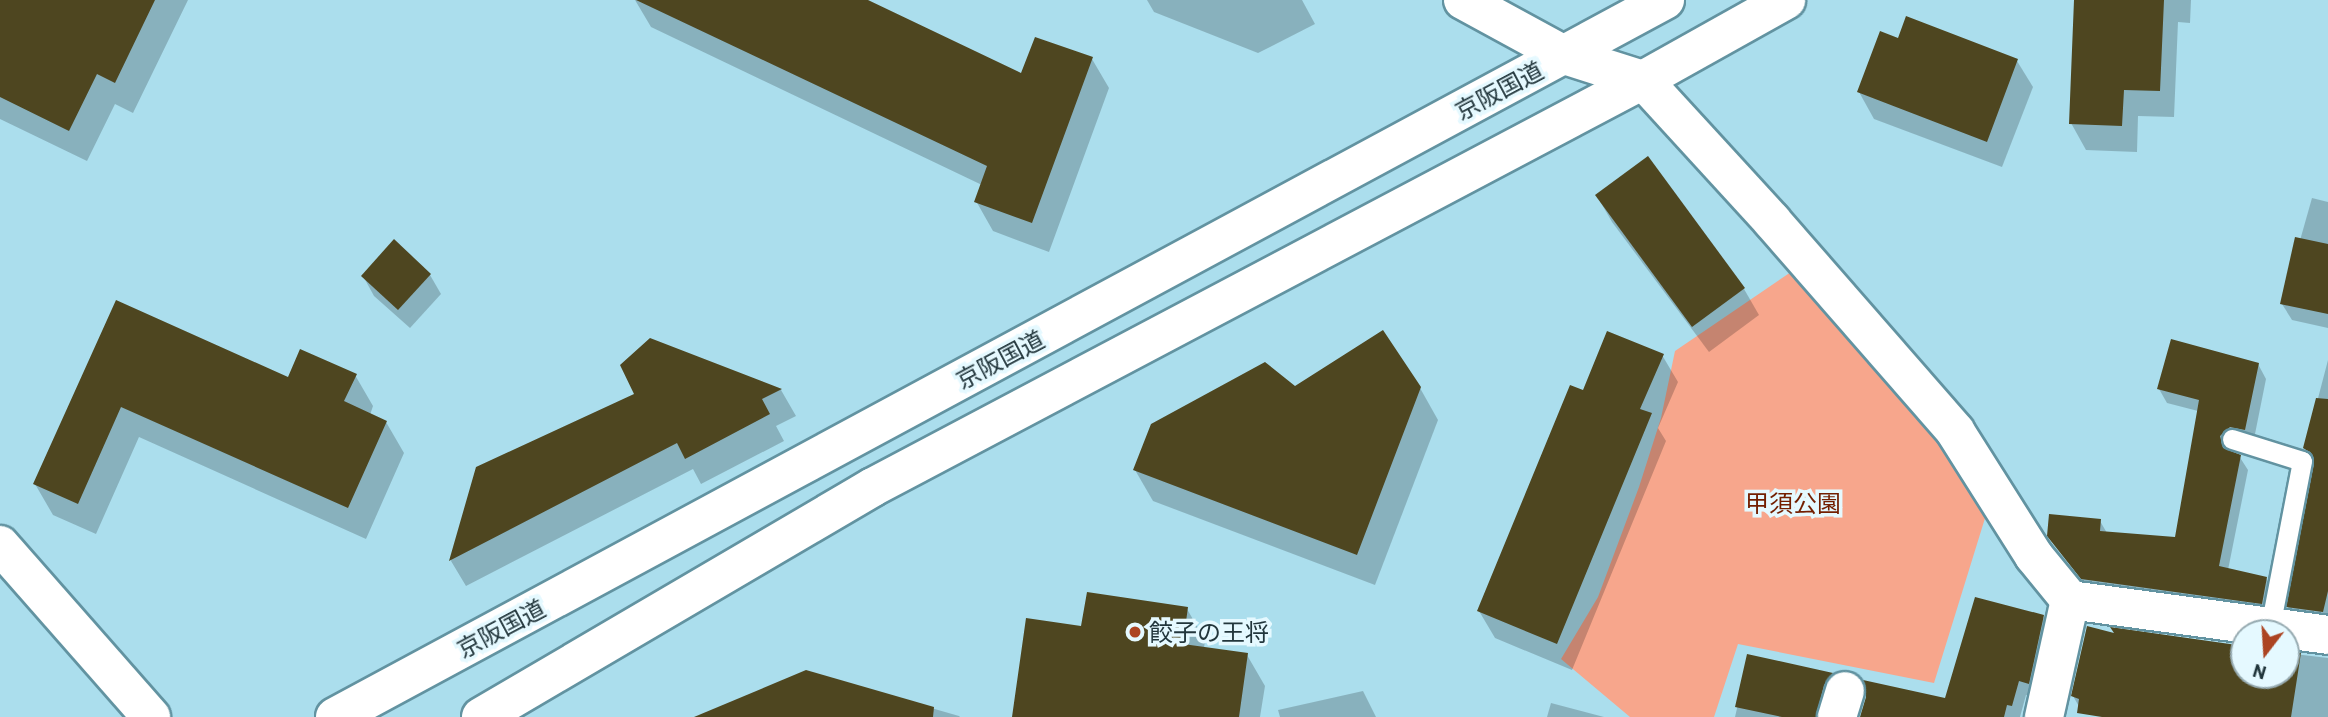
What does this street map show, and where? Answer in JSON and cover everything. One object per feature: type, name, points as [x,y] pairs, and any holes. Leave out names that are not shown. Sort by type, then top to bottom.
[{"type":"main road","points":[[1463,0],[1564,55],[1643,80],[1772,220],[1955,431],[2034,556],[2070,600],[2230,622]]},
{"type":"main road","name":"京阪国道","points":[[335,717],[1665,0]]},
{"type":"main road","points":[[481,717],[873,487],[1643,80],[1786,0]]},
{"type":"main road","points":[[0,545],[151,717]]},
{"type":"main road","points":[[2044,717],[2070,600]]},
{"type":"main road","points":[[2300,631],[2328,635]]},
{"type":"lane","points":[[2232,439],[2302,461],[2272,619]]},
{"type":"green space","name":"甲須公園","points":[[1791,272],[1933,435],[1986,515],[1934,683],[1738,644],[1714,717],[1630,717],[1561,659],[1598,597],[1639,487],[1661,418],[1675,351]]},
{"type":"building","points":[[0,0],[155,0],[115,83],[97,74],[69,131],[0,97]]},
{"type":"building","points":[[636,0],[868,0],[1021,73],[1035,37],[1093,57],[1032,223],[974,202],[987,166]]},
{"type":"building","points":[[2074,0],[2164,0],[2160,91],[2124,90],[2122,126],[2069,124]]},
{"type":"building","points":[[1906,16],[2018,59],[1987,142],[1857,92],[1880,31],[1898,38]]},
{"type":"building","points":[[1648,156],[1745,288],[1692,327],[1595,195]]},
{"type":"building","points":[[2295,237],[2328,244],[2328,314],[2280,304]]},
{"type":"building","points":[[394,239],[431,274],[398,310],[361,276]]},
{"type":"building","points":[[116,300],[288,377],[300,349],[357,374],[344,401],[387,421],[348,508],[121,407],[78,504],[33,484]]},
{"type":"building","points":[[1383,330],[1421,387],[1357,555],[1133,470],[1151,424],[1265,362],[1295,386]]},
{"type":"building","points":[[1607,331],[1664,354],[1640,409],[1652,413],[1557,644],[1477,611],[1570,385],[1583,390]]},
{"type":"building","points":[[650,338],[782,389],[762,399],[770,414],[685,459],[677,443],[449,561],[476,467],[634,394],[620,365]]},
{"type":"building","points":[[2171,339],[2259,363],[2245,430],[2230,427],[2220,436],[2223,448],[2241,455],[2219,566],[2267,577],[2262,604],[2081,579],[2047,536],[2049,514],[2101,519],[2100,531],[2175,537],[2199,400],[2157,389]]},
{"type":"building","points":[[2316,398],[2328,399],[2328,591],[2323,612],[2286,607],[2314,463],[2311,453],[2303,448]]},
{"type":"building","points":[[1087,592],[1188,607],[1183,644],[1248,653],[1239,717],[1012,717],[1026,618],[1081,626]]},
{"type":"building","points":[[1975,597],[2044,615],[2029,684],[2019,681],[2012,706],[2007,705],[2004,717],[1860,717],[1866,697],[1863,680],[1945,698]]},
{"type":"building","points":[[2087,626],[2114,633],[2110,627],[2230,644],[2230,689],[2295,689],[2291,717],[2102,717],[2077,713],[2079,699],[2071,696]]},
{"type":"building","points":[[1747,654],[1833,673],[1824,685],[1816,717],[1782,717],[1735,707]]},
{"type":"building","points":[[806,670],[934,707],[933,717],[694,717]]},
{"type":"place","name":"餃子の王将","points":[[1135,632]]}]
